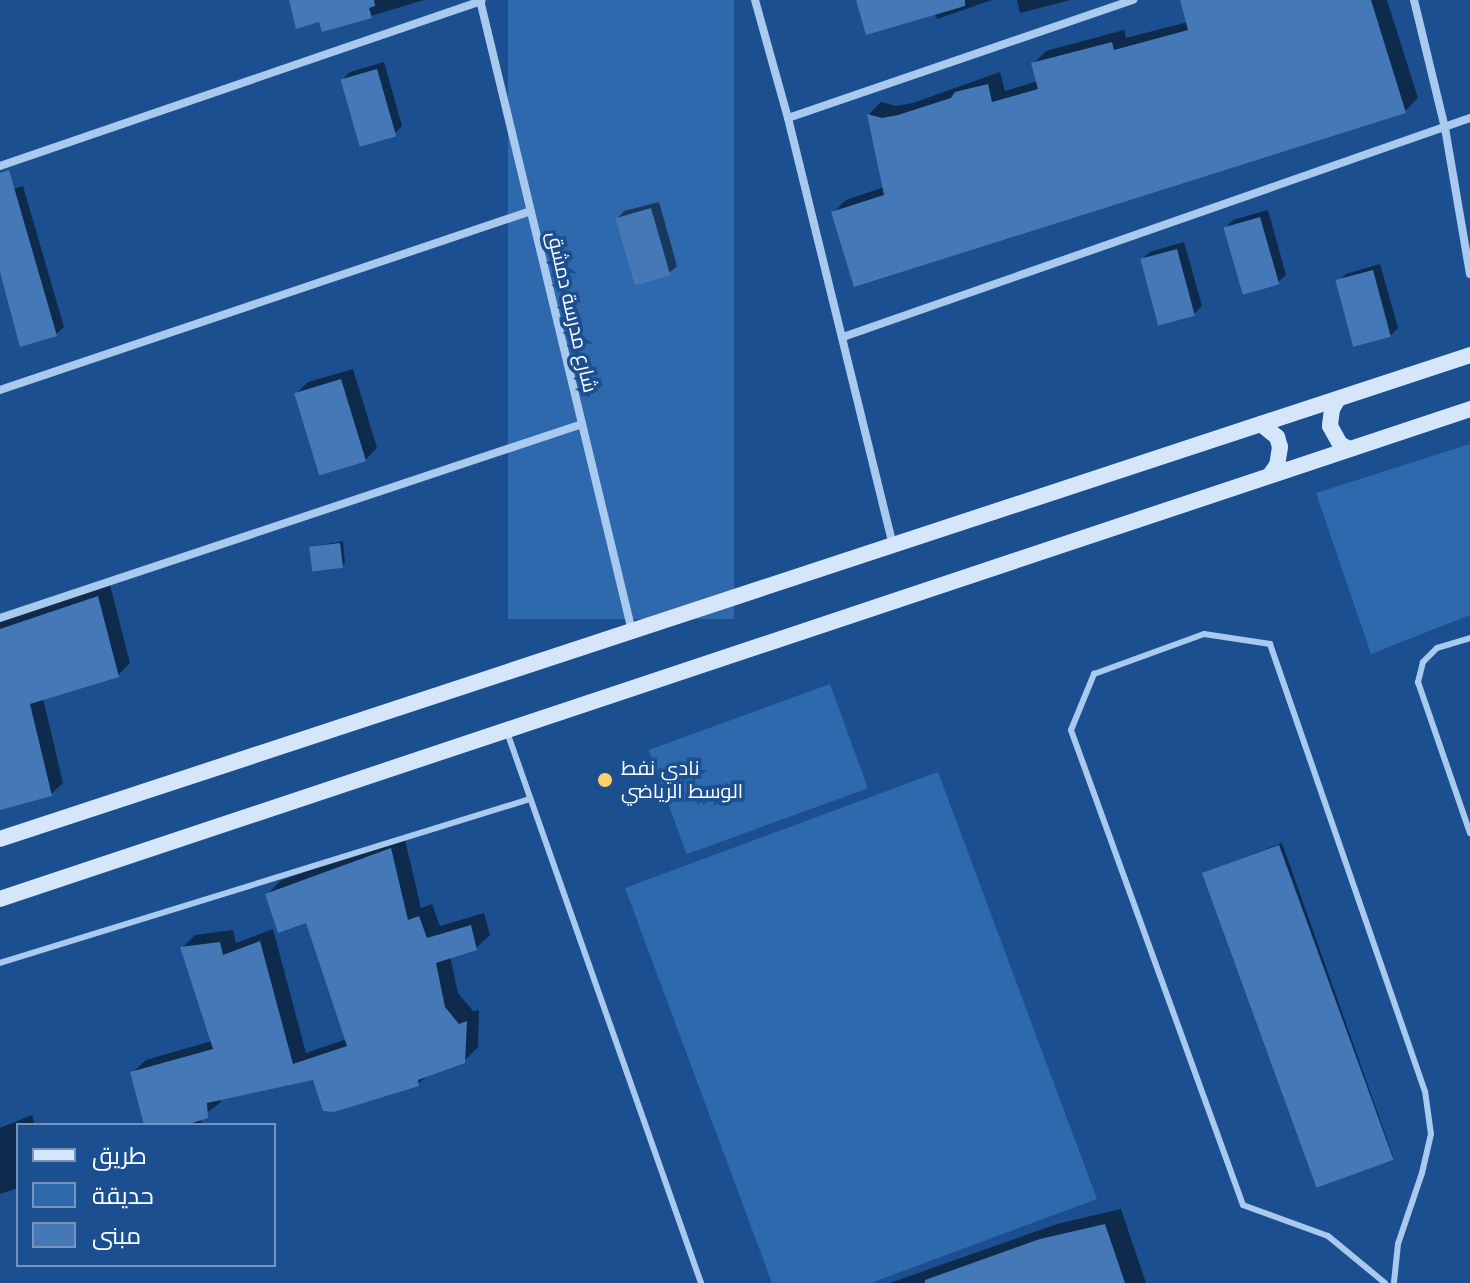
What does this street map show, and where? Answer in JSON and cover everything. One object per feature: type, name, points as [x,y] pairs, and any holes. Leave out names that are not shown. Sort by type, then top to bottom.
[{"type":"street","points":[[755,0],[788,118],[893,545]]},
{"type":"street","points":[[788,118],[1133,0]]},
{"type":"street","points":[[1414,0],[1445,128],[1470,274]]},
{"type":"street","points":[[0,166],[481,1]]},
{"type":"street","name":"شارع مدرسة دمشق","points":[[481,1],[632,631]]},
{"type":"street","points":[[843,337],[1470,118]]},
{"type":"street","points":[[0,390],[531,211]]},
{"type":"street","points":[[0,839],[1470,355]]},
{"type":"street","points":[[1338,399],[1332,409],[1330,426],[1333,436],[1349,449]]},
{"type":"street","points":[[0,899],[1470,409]]},
{"type":"street","points":[[0,618],[582,424]]},
{"type":"street","points":[[1261,424],[1277,437],[1280,447],[1280,458],[1270,475]]},
{"type":"lane","points":[[1385,1283],[1328,1236],[1243,1205],[1071,730],[1094,674],[1204,634],[1270,644],[1425,1091],[1431,1134],[1422,1173],[1398,1244],[1394,1283]]},
{"type":"lane","points":[[1470,638],[1437,648],[1423,662],[1418,682],[1470,833]]},
{"type":"lane","points":[[506,729],[701,1283]]},
{"type":"lane","points":[[0,963],[530,799]]},
{"type":"green space","points":[[508,0],[734,0],[734,619],[508,619]]},
{"type":"green space","points":[[1470,444],[1470,615],[1371,654],[1316,493]]},
{"type":"green space","points":[[830,684],[868,788],[687,854],[649,750]]},
{"type":"green space","points":[[938,772],[1097,1199],[871,1283],[772,1283],[625,888]]},
{"type":"building","points":[[289,0],[374,0],[375,6],[369,8],[372,18],[322,32],[319,22],[296,29]]},
{"type":"building","points":[[856,0],[965,0],[965,6],[866,35]]},
{"type":"building","points":[[1180,0],[1371,0],[1406,113],[854,287],[831,212],[884,195],[867,114],[882,118],[898,115],[951,98],[955,92],[988,84],[992,102],[1038,89],[1031,63],[1112,42],[1114,50],[1188,30]]},
{"type":"building","points":[[377,69],[396,136],[360,147],[340,79]]},
{"type":"building","points":[[9,170],[57,336],[20,347],[0,272],[0,173]]},
{"type":"building","points":[[651,208],[670,275],[635,285],[615,218]]},
{"type":"building","points":[[1260,217],[1279,284],[1243,295],[1223,227]]},
{"type":"building","points":[[1177,249],[1195,316],[1158,325],[1140,259]]},
{"type":"building","points":[[1373,270],[1391,337],[1353,347],[1335,280]]},
{"type":"building","points":[[341,379],[366,461],[319,476],[294,393]]},
{"type":"building","points":[[340,543],[343,568],[312,572],[309,547]]},
{"type":"building","points":[[98,596],[119,677],[30,704],[52,796],[0,810],[0,629]]},
{"type":"building","points":[[1279,845],[1394,1160],[1317,1188],[1202,873]]},
{"type":"building","points":[[391,848],[408,920],[419,916],[427,938],[471,925],[477,950],[436,963],[445,1007],[459,1024],[467,1021],[465,1063],[418,1080],[419,1086],[334,1112],[323,1111],[313,1080],[207,1103],[208,1118],[192,1123],[143,1123],[130,1072],[213,1049],[180,947],[220,942],[223,955],[260,941],[293,1064],[347,1046],[306,923],[278,933],[265,894]]},
{"type":"building","points":[[1105,1224],[1125,1283],[925,1283],[925,1280],[1040,1239]]},
{"type":"place","name":"نادي نفط الوسط الرياضي","points":[[605,780]]}]
